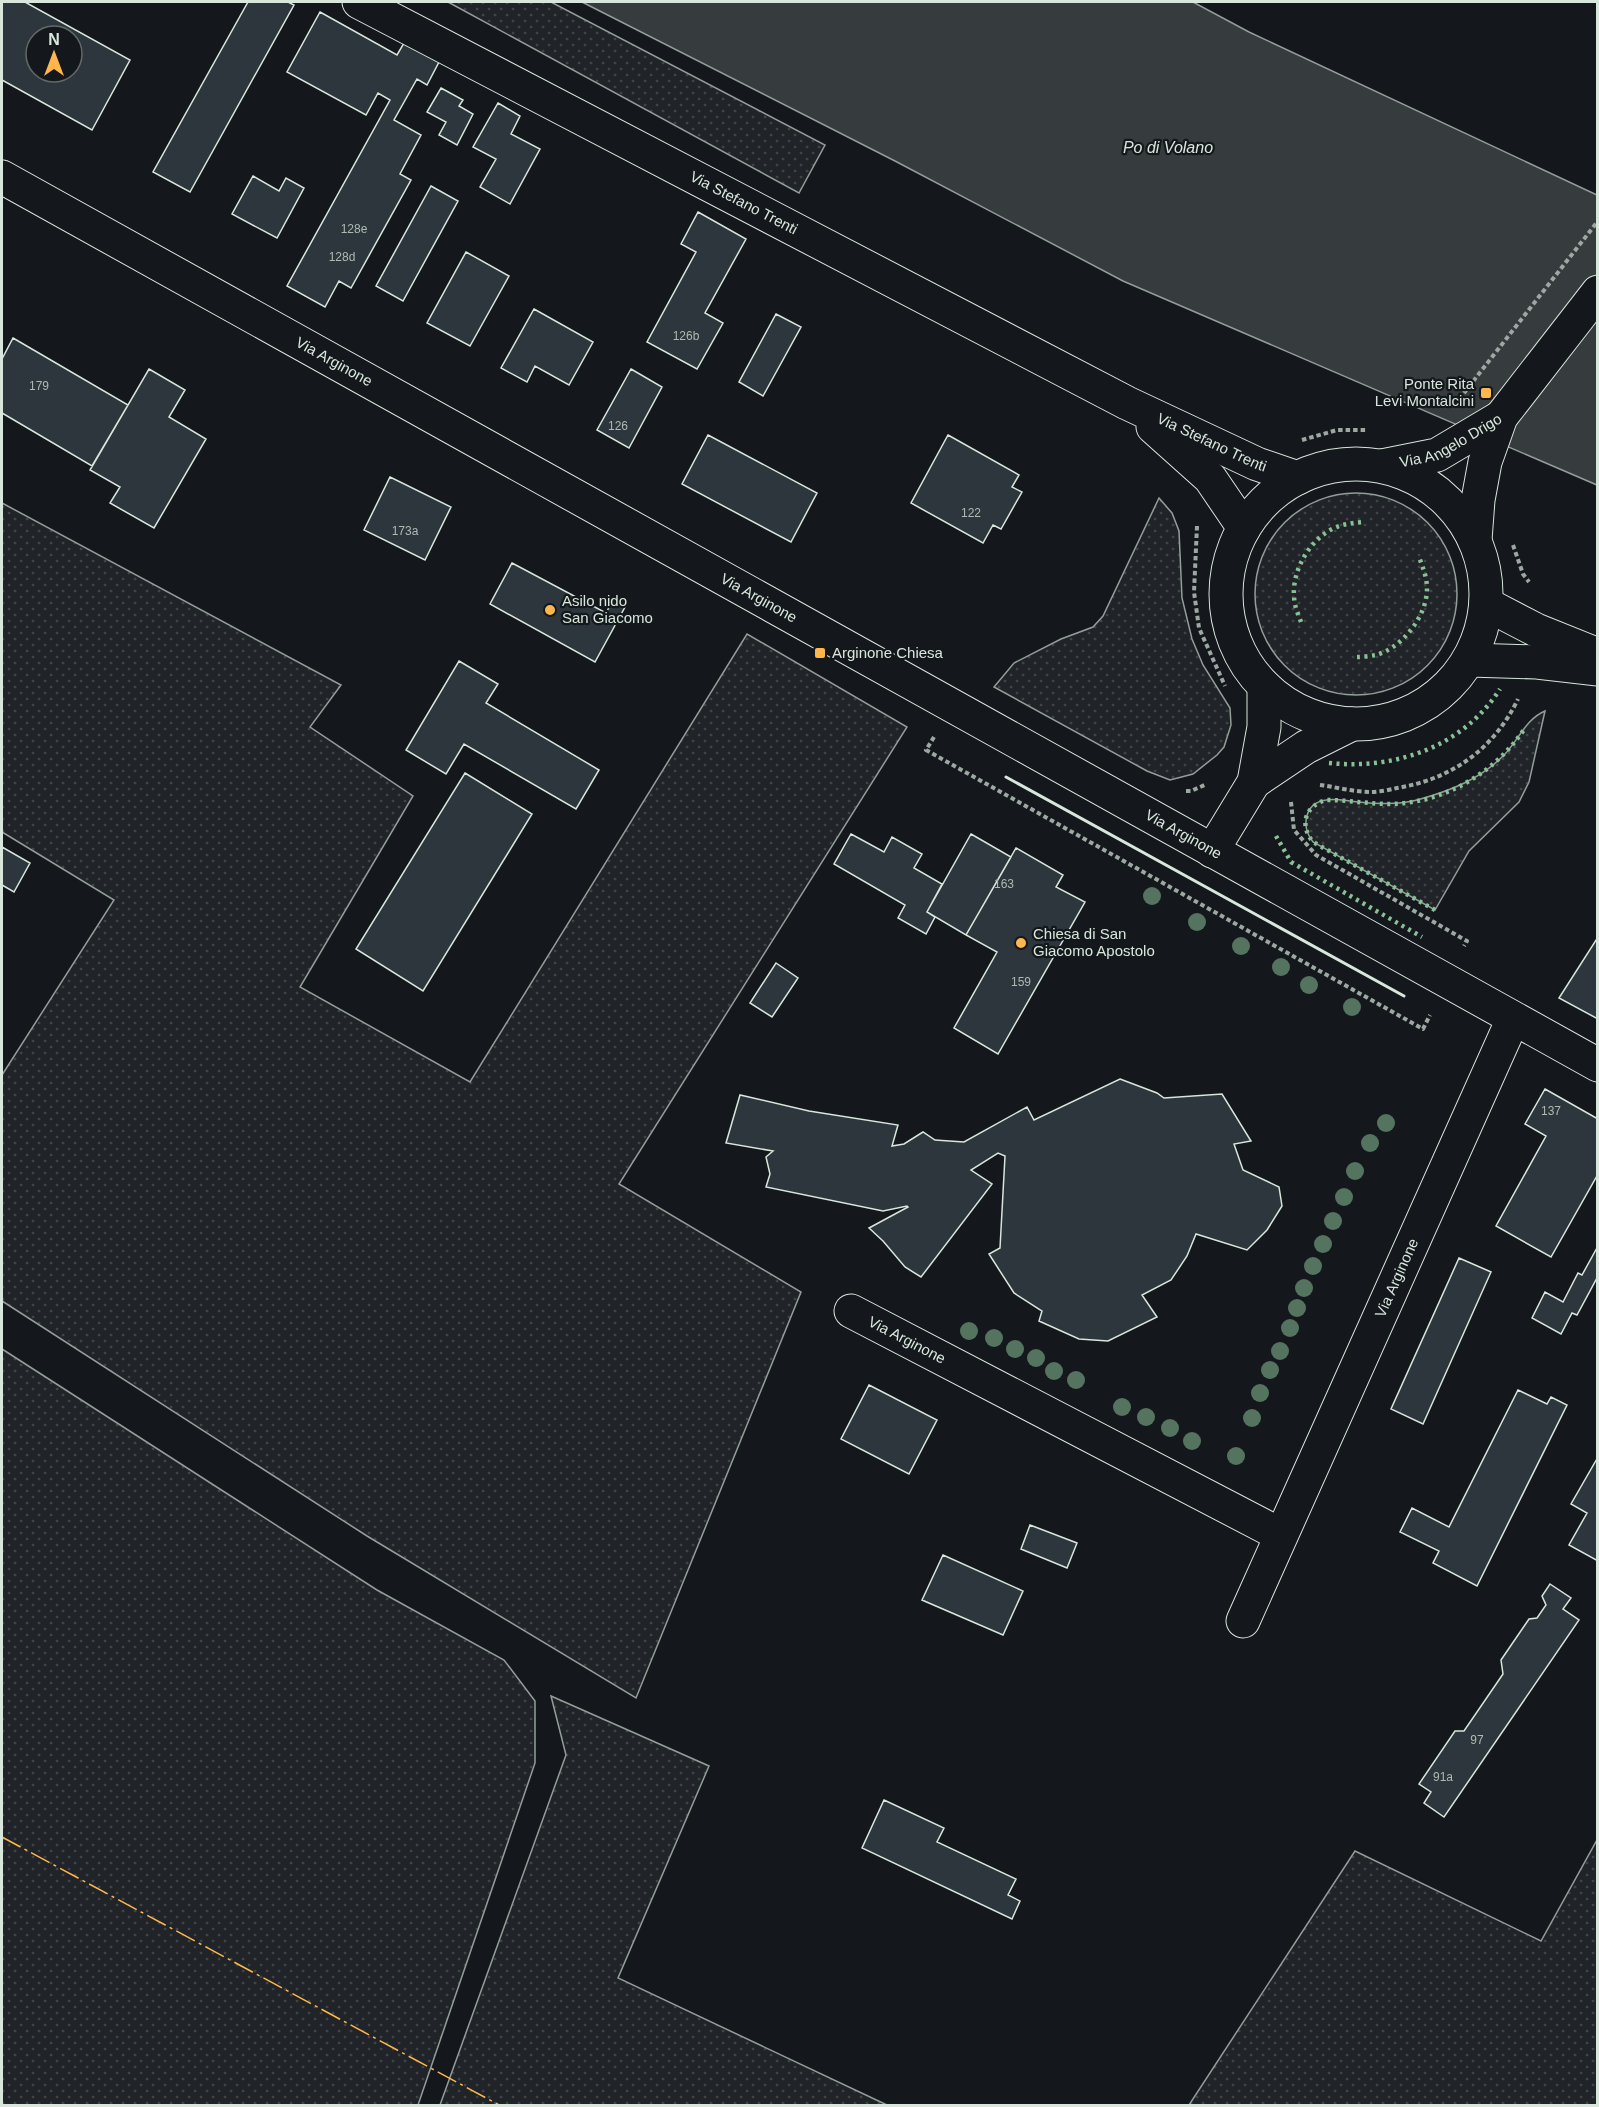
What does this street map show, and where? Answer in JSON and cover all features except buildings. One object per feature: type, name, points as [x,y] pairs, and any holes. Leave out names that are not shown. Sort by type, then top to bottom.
[{"type":"street","name":"Via Stefano Trenti","points":[[359,2],[1127,403],[1257,464],[1298,478]]},
{"type":"street","name":"Via Arginone","points":[[2,177],[1212,851],[1439,996],[1513,1019],[1598,1065]]},
{"type":"street","points":[[1501,417],[1598,292]]},
{"type":"street","name":"Via Stefano Trenti","points":[[1127,403],[1210,478],[1244,528]]},
{"type":"street","name":"Via Angelo Drigo","points":[[1380,466],[1437,455],[1501,417]]},
{"type":"street","name":"Via Angelo Drigo","points":[[1475,540],[1478,500],[1485,462],[1501,417]]},
{"type":"street","name":"Via Stefano Trenti","points":[[1355,464],[1380,466],[1402,472],[1434,490],[1449,502],[1475,540],[1486,584],[1486,604],[1484,622],[1476,645],[1468,660],[1446,688],[1417,709],[1396,718],[1375,723],[1352,724],[1328,720],[1287,704],[1264,686],[1246,663],[1233,636],[1226,600],[1229,565],[1244,528],[1262,504],[1277,491],[1298,478],[1329,467],[1355,464]]},
{"type":"street","points":[[1486,604],[1536,630],[1598,655]]},
{"type":"street","points":[[1468,660],[1537,662],[1598,669]]},
{"type":"street","points":[[1212,851],[1254,782],[1264,727],[1264,686]]},
{"type":"street","points":[[1254,782],[1306,747],[1352,724]]},
{"type":"street","name":"Via Arginone","points":[[1243,1621],[1513,1019]]},
{"type":"street","name":"Via Arginone","points":[[851,1311],[1281,1535]]},
{"type":"path","points":[[1461,396],[1598,221]]},
{"type":"path","points":[[1257,464],[1285,447],[1310,437],[1337,430],[1377,432]]},
{"type":"path","points":[[1222,498],[1197,519],[1194,592],[1198,628],[1226,687]]},
{"type":"path","points":[[1511,540],[1522,574],[1533,588]]},
{"type":"path","points":[[1310,783],[1370,792],[1410,786],[1449,773],[1465,764],[1488,744],[1510,716],[1520,696]]},
{"type":"path","points":[[936,734],[926,750],[1423,1029],[1467,941],[1316,855],[1294,830],[1290,809],[1291,798]]},
{"type":"path","points":[[1183,791],[1191,791],[1210,782]]},
{"type":"shaded area","points":[[448,2],[551,2],[825,145],[799,193]]},
{"type":"shaded area","points":[[1356,493],[1385,497],[1404,505],[1434,530],[1445,546],[1453,565],[1457,594],[1453,623],[1445,642],[1420,672],[1404,683],[1385,691],[1356,695],[1327,691],[1308,683],[1278,658],[1267,642],[1259,623],[1255,594],[1259,565],[1267,546],[1292,516],[1308,505],[1327,497]]},
{"type":"shaded area","points":[[1159,498],[1172,513],[1179,531],[1182,598],[1192,639],[1203,665],[1230,708],[1231,725],[1224,747],[1217,755],[1193,774],[1170,780],[1147,771],[994,687],[1014,663],[1061,639],[1093,627],[1103,616]]},
{"type":"shaded area","points":[[2,503],[341,685],[310,727],[413,796],[300,987],[470,1082],[747,634],[907,727],[619,1184],[801,1292],[636,1698],[367,1536],[2,1301],[2,1075],[114,900],[2,832]]},
{"type":"shaded area","points":[[1545,711],[1529,782],[1519,802],[1469,851],[1435,910],[1313,842],[1309,836],[1307,816],[1313,806],[1319,802],[1334,799],[1388,804],[1402,803],[1464,783],[1496,763],[1528,724]]},
{"type":"shaded area","points":[[2,1349],[377,1590],[504,1660],[535,1701],[535,1763],[418,2105],[2,2105]]},
{"type":"shaded area","points":[[551,1696],[709,1766],[618,1978],[887,2105],[440,2105],[566,1755]]},
{"type":"shaded area","points":[[1597,1840],[1597,2105],[1189,2105],[1355,1851],[1541,1941]]},
{"type":"water","name":"Po di Volano","points":[[582,2],[1193,2],[1249,32],[1597,195],[1597,485],[1123,281],[895,161]]},
{"type":"hedge","points":[[1301,622],[1295,604],[1295,582],[1297,571],[1308,551],[1315,542],[1332,529],[1363,522]]},
{"type":"hedge","points":[[1357,657],[1376,655],[1395,646],[1418,620],[1423,610],[1427,589],[1426,577],[1419,557]]},
{"type":"hedge","points":[[1329,763],[1378,763],[1425,750],[1447,740],[1467,726],[1485,709],[1500,689]]},
{"type":"hedge","points":[[1435,910],[1313,842],[1306,829],[1306,817],[1313,807],[1326,800],[1390,804],[1430,798],[1449,791],[1484,771],[1513,744],[1525,728]]},
{"type":"hedge","points":[[1276,836],[1291,862],[1422,937]]},
{"type":"wall","points":[[1006,777],[1404,996]]},
{"type":"power","points":[[2,1837],[501,2106]]},
{"type":"place","name":"Ponte Rita Levi Montalcini","points":[[1486,393]]},
{"type":"place","name":"Asilo nido San Giacomo","points":[[550,610]]},
{"type":"place","name":"Arginone Chiesa","points":[[820,653]]},
{"type":"place","name":"Chiesa di San Giacomo Apostolo","points":[[1021,943]]}]
